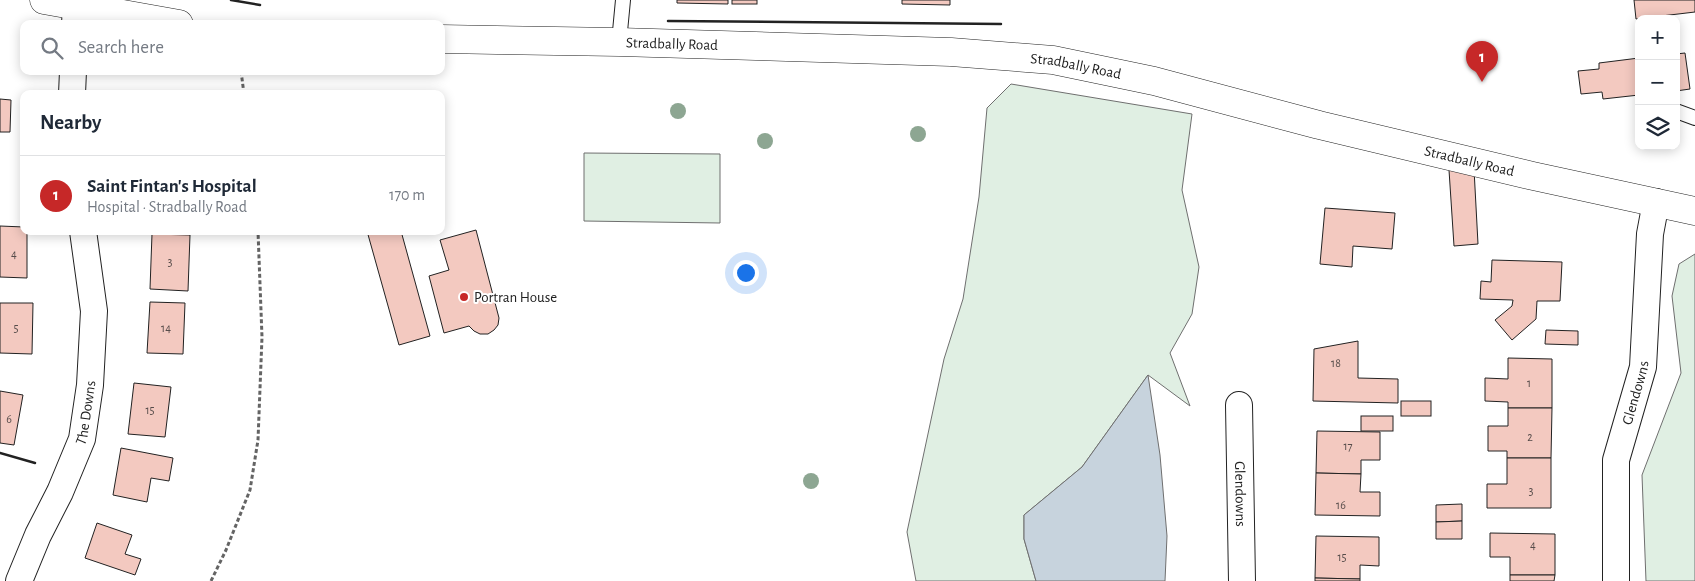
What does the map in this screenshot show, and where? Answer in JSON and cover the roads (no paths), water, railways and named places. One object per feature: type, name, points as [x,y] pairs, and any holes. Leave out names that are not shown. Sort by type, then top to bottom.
[{"type":"main road","points":[[44,0],[75,15],[133,20]]},
{"type":"main road","name":"Stradbally Road","points":[[445,39],[619,42],[951,52],[1053,60],[1154,82],[1329,128],[1533,176],[1695,211]]},
{"type":"street","points":[[72,90],[73,75]]},
{"type":"street","name":"Glendowns","points":[[1616,581],[1616,460],[1643,367],[1650,234],[1656,202]]},
{"type":"street","name":"The Downs","points":[[19,581],[38,535],[60,492],[82,438],[90,385],[94,310],[85,235]]},
{"type":"street","name":"Glendowns","points":[[1239,405],[1242,581]]},
{"type":"lane","points":[[619,42],[623,0]]},
{"type":"lane","points":[[1680,112],[1695,118]]},
{"type":"place","name":"Saint Fintan's Hospital","points":[[1482,82]]},
{"type":"place","name":"Portran House","points":[[464,297]]}]
